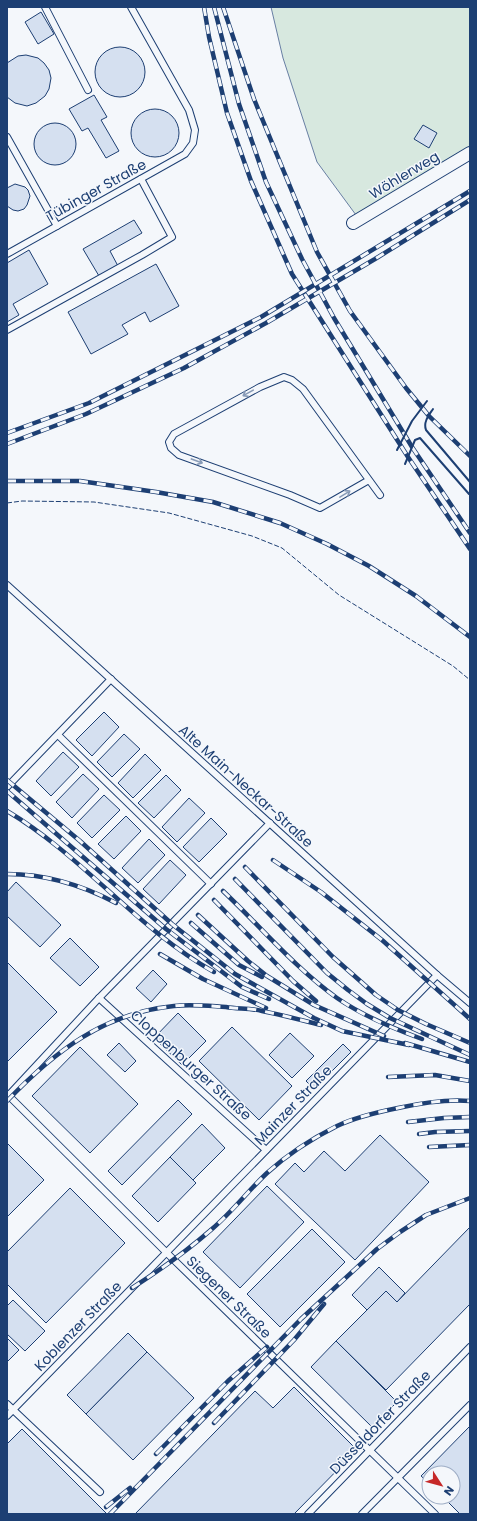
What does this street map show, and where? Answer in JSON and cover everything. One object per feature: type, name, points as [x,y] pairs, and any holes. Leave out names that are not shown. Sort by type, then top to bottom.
[{"type":"street","name":"Wöhlerweg","points":[[353,223],[470,153]]},
{"type":"lane","points":[[45,7],[88,90]]},
{"type":"lane","name":"Tübinger Straße","points":[[7,254],[185,154],[193,144],[195,130],[189,110],[131,7]]},
{"type":"lane","points":[[7,137],[57,226]]},
{"type":"lane","points":[[7,330],[172,237],[141,179]]},
{"type":"lane","points":[[369,480],[320,508],[290,495],[179,455],[171,448],[168,442],[174,434],[260,387],[284,377],[292,380],[303,390],[369,480],[380,495]]},
{"type":"lane","name":"Alte Main-Neckar-Straße","points":[[7,585],[437,975],[470,1003]]},
{"type":"lane","points":[[7,787],[111,679]]},
{"type":"lane","points":[[58,735],[211,884]]},
{"type":"lane","points":[[7,1096],[99,998],[270,823]]},
{"type":"lane","name":"Mainzer Straße","points":[[167,1252],[437,975]]},
{"type":"lane","name":"Cloppenburger Straße","points":[[99,998],[266,1150]]},
{"type":"lane","name":"Siegener Straße","points":[[7,1096],[435,1514]]},
{"type":"lane","name":"Koblenzer Straße","points":[[7,1416],[167,1252]]},
{"type":"lane","name":"Düsseldorfer Straße","points":[[308,1514],[470,1347]]},
{"type":"lane","points":[[7,1404],[100,1492]]},
{"type":"lane","points":[[362,1514],[470,1405]]},
{"type":"shaded area","points":[[271,7],[470,7],[470,146],[356,215],[317,162],[283,58]]},
{"type":"building","points":[[41,12],[54,34],[38,44],[25,22]]},
{"type":"building","points":[[115,47],[125,47],[138,54],[145,67],[145,77],[138,90],[125,97],[115,97],[106,93],[99,86],[95,77],[95,67],[99,58],[106,51]]},
{"type":"building","points":[[26,55],[38,58],[44,63],[49,70],[51,78],[49,89],[45,96],[36,103],[27,106],[15,103],[7,97],[7,63],[18,56]]},
{"type":"building","points":[[94,95],[107,117],[101,120],[119,151],[106,158],[88,128],[82,131],[69,109]]},
{"type":"building","points":[[150,109],[160,109],[169,113],[175,119],[178,124],[178,142],[169,153],[160,157],[150,157],[141,153],[135,147],[131,138],[131,128],[135,119],[141,113]]},
{"type":"building","points":[[55,123],[70,129],[76,144],[70,159],[55,165],[40,159],[34,144],[40,129]]},
{"type":"building","points":[[423,125],[437,133],[429,148],[414,139]]},
{"type":"building","points":[[15,184],[25,187],[30,196],[24,209],[18,211],[7,206],[7,188]]},
{"type":"building","points":[[134,220],[142,233],[110,251],[118,266],[99,276],[83,249]]},
{"type":"building","points":[[29,250],[48,284],[13,304],[19,315],[7,322],[7,263]]},
{"type":"building","points":[[156,264],[179,306],[150,322],[145,312],[122,325],[128,334],[91,354],[68,312]]},
{"type":"building","points":[[104,712],[119,727],[92,756],[76,740]]},
{"type":"building","points":[[124,734],[140,749],[112,777],[97,762]]},
{"type":"building","points":[[63,752],[79,767],[51,796],[36,781]]},
{"type":"building","points":[[145,754],[161,770],[133,798],[118,783]]},
{"type":"building","points":[[83,774],[99,789],[72,818],[56,802]]},
{"type":"building","points":[[166,775],[181,790],[154,818],[138,803]]},
{"type":"building","points":[[104,795],[120,810],[92,838],[77,823]]},
{"type":"building","points":[[189,798],[205,813],[177,842],[162,827]]},
{"type":"building","points":[[126,816],[141,831],[114,859],[98,844]]},
{"type":"building","points":[[211,818],[227,834],[199,862],[183,847]]},
{"type":"building","points":[[149,839],[165,855],[138,883],[122,868]]},
{"type":"building","points":[[170,860],[186,875],[159,904],[143,889]]},
{"type":"building","points":[[16,882],[61,925],[40,947],[7,916],[7,892]]},
{"type":"building","points":[[70,938],[99,967],[80,986],[50,958]]},
{"type":"building","points":[[7,962],[57,1012],[7,1062]]},
{"type":"building","points":[[153,970],[167,984],[151,1002],[136,988]]},
{"type":"building","points":[[178,1013],[206,1041],[182,1065],[154,1038]]},
{"type":"building","points":[[232,1027],[292,1086],[259,1120],[199,1061]]},
{"type":"building","points":[[290,1033],[314,1056],[292,1078],[269,1055]]},
{"type":"building","points":[[119,1043],[136,1061],[125,1072],[107,1055]]},
{"type":"building","points":[[343,1044],[351,1052],[314,1089],[306,1081]]},
{"type":"building","points":[[80,1047],[138,1104],[90,1153],[32,1096]]},
{"type":"building","points":[[178,1100],[192,1114],[122,1185],[108,1171]]},
{"type":"building","points":[[202,1124],[225,1148],[193,1180],[170,1157]]},
{"type":"building","points":[[380,1135],[429,1182],[355,1260],[275,1184],[295,1163],[304,1172],[324,1151],[345,1171]]},
{"type":"building","points":[[7,1143],[44,1180],[7,1217]]},
{"type":"building","points":[[170,1157],[196,1183],[158,1222],[132,1196]]},
{"type":"building","points":[[267,1186],[304,1222],[240,1288],[203,1252]]},
{"type":"building","points":[[70,1188],[125,1243],[46,1323],[7,1284],[7,1252]]},
{"type":"building","points":[[470,1227],[470,1304],[386,1390],[336,1341],[386,1291],[397,1302]]},
{"type":"building","points":[[312,1229],[345,1262],[280,1327],[247,1294]]},
{"type":"building","points":[[379,1267],[405,1293],[397,1302],[386,1291],[367,1310],[352,1295]]},
{"type":"building","points":[[13,1300],[45,1331],[25,1351],[7,1334],[7,1306]]},
{"type":"building","points":[[128,1333],[147,1352],[86,1414],[67,1395]]},
{"type":"building","points":[[7,1338],[19,1350],[7,1362]]},
{"type":"building","points":[[336,1341],[397,1402],[372,1427],[311,1367]]},
{"type":"building","points":[[147,1352],[194,1398],[133,1460],[86,1414]]},
{"type":"building","points":[[294,1387],[357,1450],[294,1514],[135,1514],[255,1391],[273,1408]]},
{"type":"building","points":[[470,1426],[470,1514],[460,1514],[451,1505],[461,1505],[461,1465],[432,1465]]},
{"type":"building","points":[[22,1429],[107,1514],[7,1514],[7,1444]]},
{"type":"railway","points":[[204,7],[209,37],[227,113],[251,181],[292,274],[408,457],[470,549]]},
{"type":"railway","points":[[214,7],[239,104],[266,182],[302,259],[334,318],[412,447],[470,533]]},
{"type":"railway","points":[[223,7],[254,99],[317,252],[350,311],[406,388],[429,416],[470,456]]},
{"type":"railway","points":[[7,433],[89,403],[261,317],[470,191]]},
{"type":"railway","points":[[7,444],[86,414],[184,368],[266,323],[375,259],[470,200]]},
{"type":"railway","points":[[7,481],[80,481],[156,492],[213,502],[280,523],[327,544],[369,566],[416,596],[470,637]]},
{"type":"railway","points":[[7,780],[80,841],[172,924],[235,974],[314,1018],[342,1031],[409,1045]]},
{"type":"railway","points":[[7,791],[166,929],[242,987],[269,999]]},
{"type":"railway","points":[[7,811],[35,829],[61,849],[160,935],[186,955],[214,972]]},
{"type":"railway","points":[[273,860],[321,892],[382,940],[470,1019]]},
{"type":"railway","points":[[245,867],[333,957],[376,995],[398,1010],[470,1043]]},
{"type":"railway","points":[[7,874],[49,878],[77,886],[116,903]]},
{"type":"railway","points":[[235,879],[327,973],[348,990],[390,1018],[470,1055]]},
{"type":"railway","points":[[223,891],[293,961],[322,987],[337,998],[378,1021],[422,1039]]},
{"type":"railway","points":[[214,900],[293,981],[316,1001]]},
{"type":"railway","points":[[198,915],[248,961],[267,976],[314,1005],[384,1036]]},
{"type":"railway","points":[[191,923],[239,965],[262,977]]},
{"type":"railway","points":[[160,954],[203,979],[266,1008]]},
{"type":"railway","points":[[7,1101],[44,1066],[82,1037],[125,1017],[149,1010],[187,1005],[226,1007],[257,1010],[321,1025]]},
{"type":"railway","points":[[405,1043],[470,1062]]},
{"type":"railway","points":[[388,1077],[435,1075],[470,1081]]},
{"type":"railway","points":[[132,1288],[203,1237],[283,1159],[310,1141],[337,1126],[367,1115],[416,1105],[434,1102],[470,1101]]},
{"type":"railway","points":[[408,1122],[470,1117]]},
{"type":"railway","points":[[419,1134],[470,1131]]},
{"type":"railway","points":[[429,1147],[470,1145]]},
{"type":"railway","points":[[110,1514],[301,1319],[377,1249],[426,1215],[470,1198]]},
{"type":"railway","points":[[214,1423],[294,1340],[324,1304]]},
{"type":"railway","points":[[156,1454],[228,1381],[267,1347]]},
{"type":"railway","points":[[106,1507],[130,1488]]},
{"type":"fence","points":[[7,503],[22,501],[94,502],[169,513],[252,536],[282,548],[339,595],[453,666],[470,680]]},
{"type":"wall","points":[[397,450],[412,421],[427,401]]},
{"type":"wall","points":[[433,409],[426,421],[426,430],[470,482]]},
{"type":"wall","points":[[405,464],[415,440],[420,438],[469,494]]}]
